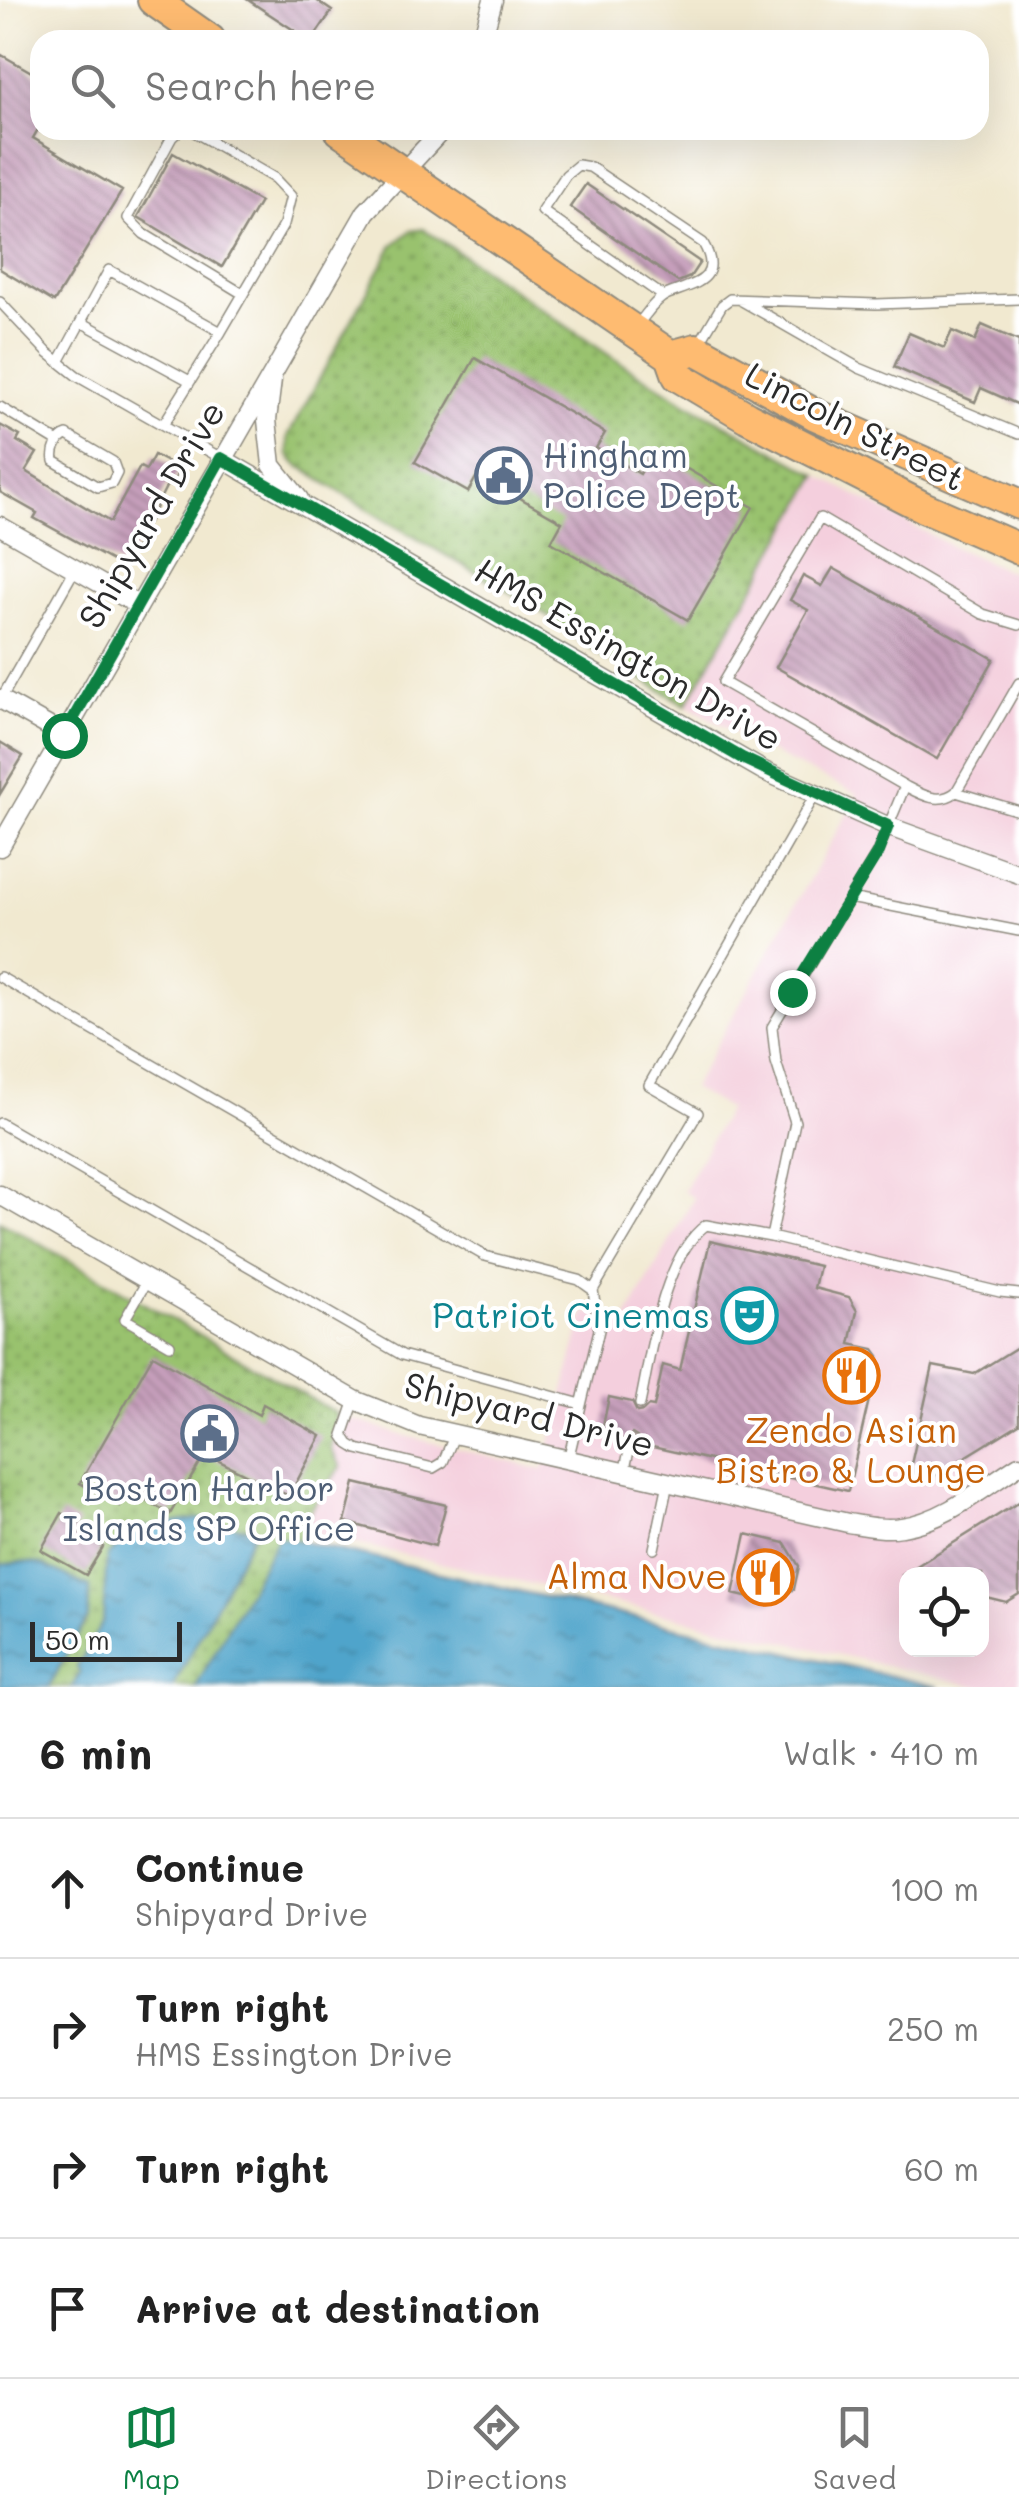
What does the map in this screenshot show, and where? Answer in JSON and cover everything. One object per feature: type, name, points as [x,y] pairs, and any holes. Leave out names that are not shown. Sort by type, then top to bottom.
[{"type":"main road","points":[[153,0],[196,30]]},
{"type":"main road","name":"Lincoln Street","points":[[355,140],[632,330],[1019,504]]},
{"type":"main road","name":"Lincoln Street","points":[[683,352],[678,376],[747,417],[923,507],[1019,549]]},
{"type":"street","points":[[485,30],[493,0]]},
{"type":"street","name":"Shipyard Drive","points":[[0,847],[366,212],[433,140]]},
{"type":"street","points":[[274,368],[266,420],[272,466],[306,508]]},
{"type":"street","name":"HMS Essington Drive","points":[[221,458],[716,744],[815,795],[1019,874]]},
{"type":"street","points":[[0,526],[138,605]]},
{"type":"street","points":[[0,699],[64,735]]},
{"type":"street","name":"Shipyard Drive","points":[[0,1196],[355,1400],[402,1421],[848,1523],[886,1528],[923,1522],[942,1514],[1019,1465]]},
{"type":"lane","points":[[173,140],[128,218],[144,234],[243,294]]},
{"type":"lane","points":[[162,424],[284,224],[292,196],[274,178],[208,140]]},
{"type":"lane","points":[[632,330],[663,296],[702,282],[711,256],[704,243],[590,166],[578,165],[566,175],[542,211],[663,296]]},
{"type":"lane","points":[[59,362],[109,270],[220,332]]},
{"type":"lane","points":[[683,352],[730,299],[876,304],[1019,299]]},
{"type":"lane","points":[[740,300],[858,368],[1019,434]]},
{"type":"lane","points":[[0,302],[77,376],[221,458]]},
{"type":"lane","points":[[80,322],[190,381]]},
{"type":"lane","points":[[0,408],[58,442]]},
{"type":"lane","points":[[68,436],[113,462],[117,474],[112,483],[98,487],[54,461],[52,454],[58,442],[68,436]]},
{"type":"lane","points":[[1019,625],[983,614],[820,518],[723,682],[905,786],[936,798],[948,798],[956,792],[1019,683]]},
{"type":"lane","points":[[0,699],[75,569]]},
{"type":"lane","points":[[771,1237],[795,1122],[776,1062],[772,1027],[877,854],[905,786]]},
{"type":"lane","points":[[956,792],[1019,810]]},
{"type":"lane","points":[[568,1460],[599,1330],[592,1290],[698,1113],[649,1084],[815,795]]},
{"type":"lane","points":[[850,898],[1019,931]]},
{"type":"lane","points":[[0,991],[2,978],[485,1256],[579,1280],[592,1290]]},
{"type":"lane","points":[[0,1123],[402,1355],[581,1404]]},
{"type":"lane","points":[[640,1404],[666,1288],[696,1234],[711,1224],[1019,1294]]},
{"type":"lane","points":[[147,1281],[125,1320],[170,1345]]},
{"type":"lane","points":[[355,1400],[343,1434],[348,1444],[357,1449],[433,1468],[443,1462],[455,1434]]},
{"type":"lane","points":[[624,1473],[631,1442]]},
{"type":"lane","points":[[654,1548],[668,1483]]},
{"type":"shaded area","points":[[818,475],[953,547],[1019,576],[1019,1687],[980,1687],[301,1531],[334,1476],[336,1462],[331,1441],[337,1414],[398,1434],[543,1470],[585,1311],[625,1321],[694,1198],[683,1191],[728,1109],[692,1088],[858,794],[789,762],[686,705]]},
{"type":"green space","points":[[424,229],[613,358],[818,475],[686,705],[597,653],[534,606],[383,519],[296,464],[288,454],[288,436],[393,245],[411,231]]},
{"type":"green space","points":[[0,1221],[337,1414],[331,1449],[341,1467],[311,1511],[300,1541],[278,1537],[196,1687],[173,1687],[255,1531],[198,1519],[179,1522],[108,1556],[103,1622],[77,1667],[80,1673],[72,1687],[48,1687],[88,1618],[21,1562],[0,1565]]},
{"type":"water","points":[[198,1519],[255,1530],[173,1687],[72,1687],[80,1673],[77,1667],[103,1621],[107,1556],[138,1529]]},
{"type":"water","points":[[278,1537],[300,1541],[939,1687],[196,1687]]},
{"type":"water","points":[[40,1564],[90,1587],[88,1617],[48,1687],[0,1687],[0,1565]]},
{"type":"building","points":[[248,0],[316,0],[332,11],[319,30],[294,30]]},
{"type":"building","points":[[0,54],[30,71],[30,140],[36,140],[122,191],[54,302],[0,269]]},
{"type":"building","points":[[173,153],[260,202],[222,267],[138,217]]},
{"type":"building","points":[[586,184],[700,262],[690,277],[678,282],[570,207]]},
{"type":"building","points":[[982,325],[1019,341],[1019,405],[981,388],[975,402],[894,367],[909,333],[944,348],[952,331],[975,341]]},
{"type":"building","points":[[475,358],[605,433],[596,448],[640,474],[654,450],[753,507],[688,620],[551,542],[562,522],[478,474],[468,492],[415,462]]},
{"type":"building","points":[[0,425],[20,436],[17,441],[37,453],[26,471],[110,522],[140,467],[146,470],[154,455],[180,469],[171,486],[167,485],[125,568],[34,518],[37,513],[0,492]]},
{"type":"building","points":[[833,568],[994,659],[937,759],[776,667],[808,610],[790,600],[803,576],[822,586]]},
{"type":"building","points":[[0,742],[23,756],[0,794]]},
{"type":"building","points":[[710,1241],[819,1266],[814,1288],[849,1297],[857,1311],[850,1344],[874,1349],[879,1356],[848,1491],[639,1444],[632,1434],[623,1440],[601,1435],[609,1397],[632,1402],[637,1412],[654,1407],[663,1365],[680,1370]]},
{"type":"building","points":[[1019,1346],[1019,1424],[925,1482],[908,1478],[933,1366],[974,1374]]},
{"type":"building","points":[[153,1355],[259,1415],[263,1404],[321,1436],[289,1496],[205,1454],[170,1514],[129,1490],[120,1506],[80,1483]]},
{"type":"building","points":[[355,1483],[446,1505],[435,1546],[345,1522]]},
{"type":"building","points":[[1019,1502],[1019,1594],[1006,1602],[989,1598],[989,1567],[915,1567]]},
{"type":"building","points":[[62,1513],[79,1523],[75,1530],[103,1547],[86,1575],[41,1550]]},
{"type":"building","name":"Alma Nove","points":[[746,1534],[785,1543],[799,1566],[794,1589],[771,1603],[733,1594]]},
{"type":"place","name":"Hingham Police Dept","points":[[504,476]]},
{"type":"place","name":"Patriot Cinemas","points":[[749,1316]]},
{"type":"place","name":"Zendo Asian Bistro & Lounge","points":[[851,1375]]},
{"type":"place","name":"Boston Harbor Islands SP Office","points":[[209,1433]]},
{"type":"place","name":"Alma Nove","points":[[766,1577]]},
{"type":"route","points":[[64,735],[221,458],[764,771],[888,826],[877,854],[792,992]]}]
